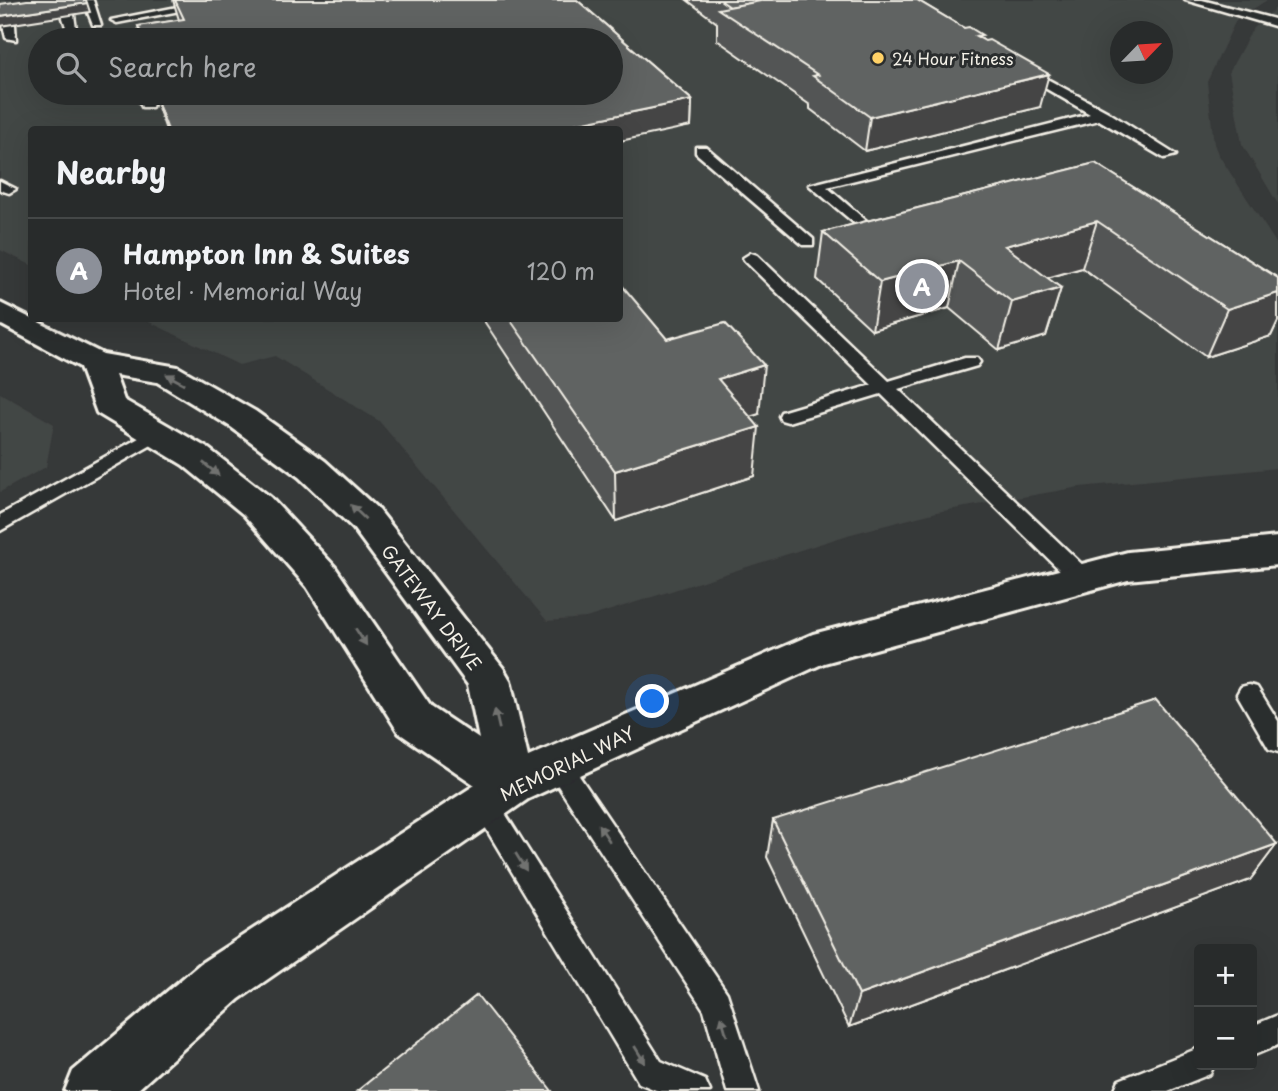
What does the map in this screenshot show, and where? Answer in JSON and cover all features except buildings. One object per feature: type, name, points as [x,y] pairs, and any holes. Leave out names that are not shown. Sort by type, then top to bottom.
[{"type":"street","name":"GATEWAY DRIVE","points":[[0,312],[93,362],[166,373],[243,419],[312,469],[366,519],[488,680],[499,794]]},
{"type":"street","points":[[93,362],[109,406],[196,457],[257,506],[321,577],[415,720],[499,794]]},
{"type":"street","name":"MEMORIAL WAY","points":[[93,1091],[220,981],[499,794],[558,765],[813,650],[1128,566],[1278,551]]},
{"type":"lane","points":[[88,0],[97,23]]},
{"type":"lane","points":[[117,20],[232,0]]},
{"type":"lane","points":[[1190,0],[1278,24]]},
{"type":"lane","points":[[147,15],[152,27]]},
{"type":"lane","points":[[55,28],[67,21]]},
{"type":"lane","points":[[14,24],[17,37]]},
{"type":"lane","points":[[1008,61],[1168,155]]},
{"type":"lane","points":[[865,227],[816,185],[1103,115]]},
{"type":"lane","points":[[701,150],[808,242]]},
{"type":"lane","points":[[0,184],[9,189],[0,193]]},
{"type":"lane","points":[[751,258],[1082,578]]},
{"type":"lane","points":[[788,416],[971,362]]},
{"type":"lane","points":[[0,524],[157,434]]},
{"type":"lane","points":[[1249,694],[1278,742]]},
{"type":"lane","points":[[558,765],[717,1003],[743,1091]]},
{"type":"lane","points":[[499,794],[650,1072],[694,1091]]},
{"type":"lane","points":[[1257,1039],[1278,1030]]},
{"type":"lane","points":[[1130,1091],[1194,1064]]},
{"type":"shaded area","points":[[0,0],[1267,0],[1236,20],[1207,82],[1214,144],[1218,154],[1278,246],[1278,468],[1080,487],[937,512],[851,534],[586,618],[547,621],[379,421],[275,356],[239,365],[149,322],[623,322],[623,126],[28,126],[28,264],[0,250]]},
{"type":"shaded area","points":[[1278,6],[1278,204],[1242,144],[1229,72],[1253,28]]},
{"type":"shaded area","points":[[0,393],[54,424],[46,467],[0,492]]},
{"type":"place","name":"24 Hour Fitness","points":[[878,58]]},
{"type":"place","name":"Hampton Inn & Suites","points":[[922,286]]}]
